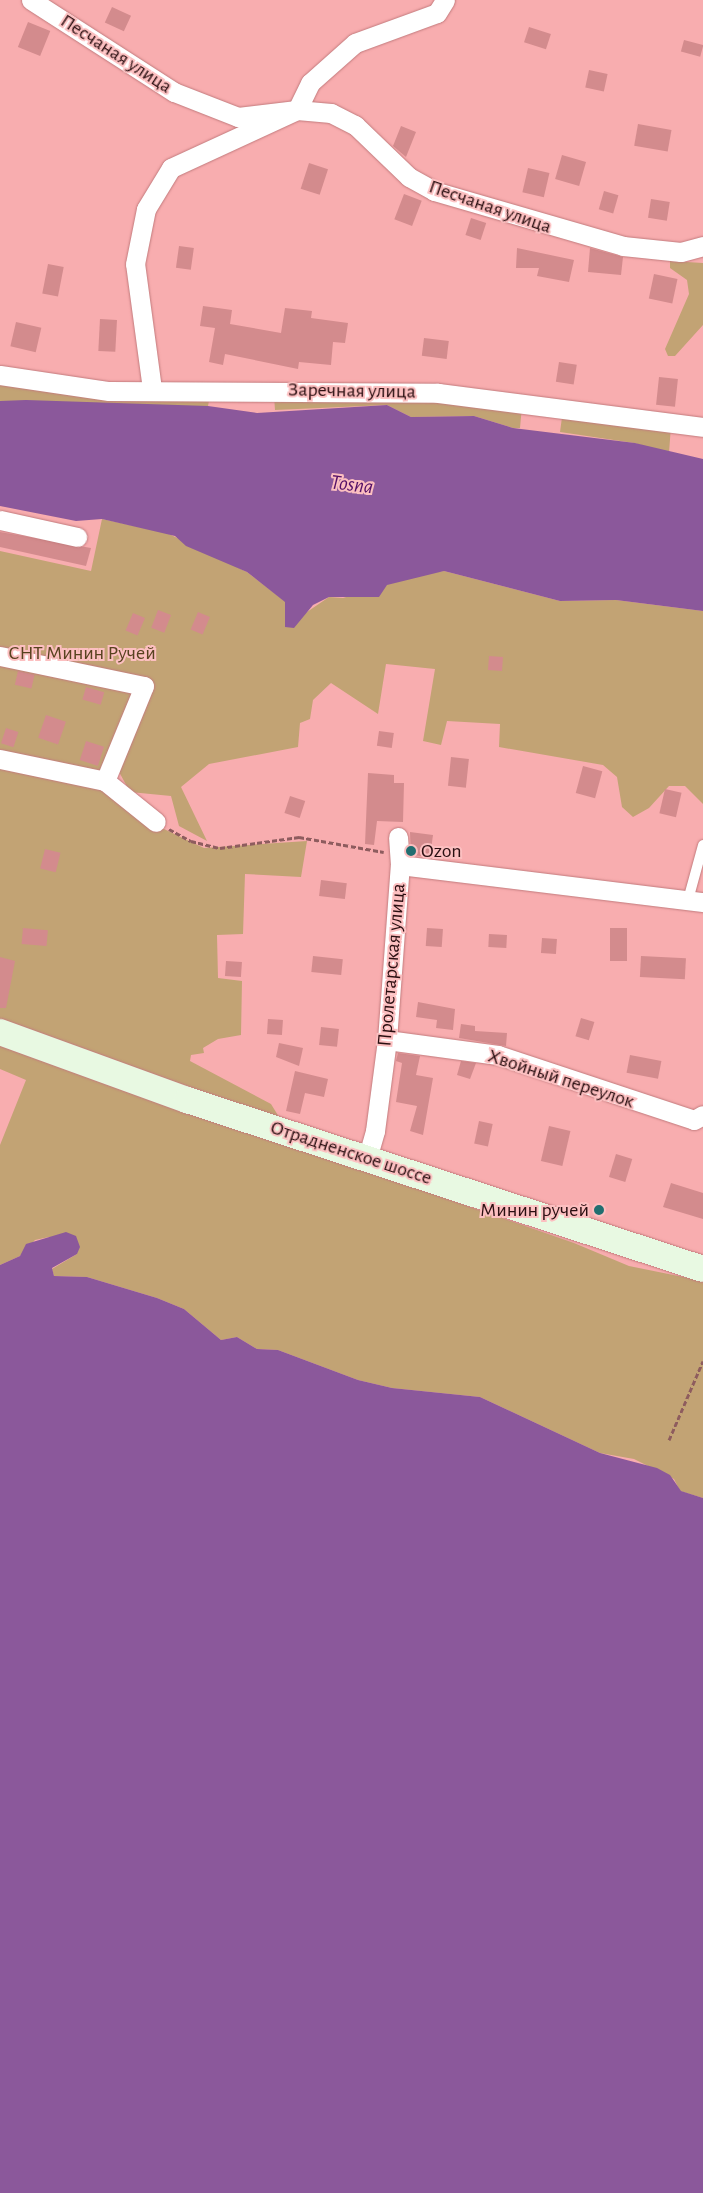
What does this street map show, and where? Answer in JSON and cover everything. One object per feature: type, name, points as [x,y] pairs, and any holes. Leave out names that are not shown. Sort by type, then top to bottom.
[{"type":"main road","name":"Отрадненское шоссе","points":[[0,1032],[367,1159],[703,1269]]},
{"type":"street","name":"Песчаная улица","points":[[32,0],[174,92],[238,117],[297,110],[330,113],[355,125],[409,177],[434,191],[623,246],[681,252],[703,246]]},
{"type":"street","points":[[152,389],[135,264],[146,209],[171,168],[297,110],[310,83],[355,43],[437,14],[445,0]]},
{"type":"street","name":"Заречная улица","points":[[0,375],[109,391],[152,389],[438,393],[703,427]]},
{"type":"street","points":[[0,520],[77,538]]},
{"type":"street","points":[[0,656],[144,686],[105,781]]},
{"type":"street","points":[[0,759],[105,781],[156,822]]},
{"type":"street","name":"Пролетарская улица","points":[[367,1159],[375,1131],[387,1040],[399,852],[695,901]]},
{"type":"street","name":"Хвойный переулок","points":[[387,1040],[498,1056],[694,1120],[703,1115]]},
{"type":"lane","points":[[695,901],[703,845]]},
{"type":"path","points":[[156,822],[191,841],[220,848],[298,837],[399,852]]},
{"type":"path","points":[[670,1440],[703,1363]]},
{"type":"green space","points":[[670,261],[703,263],[703,325],[675,356],[668,356],[665,349],[689,294],[687,280],[670,268]]},
{"type":"green space","points":[[0,382],[210,395],[208,406],[187,407],[0,401]]},
{"type":"green space","points":[[274,396],[392,397],[522,406],[520,428],[513,428],[474,416],[411,417],[387,405],[275,410]]},
{"type":"green space","points":[[563,410],[671,426],[669,453],[634,443],[560,432]]},
{"type":"green space","name":"СНТ Минин Ручей","points":[[102,519],[167,533],[247,572],[286,602],[285,627],[329,597],[343,598],[416,575],[444,571],[560,601],[616,600],[703,611],[703,804],[685,786],[669,786],[649,808],[633,817],[622,807],[617,777],[603,765],[499,747],[500,724],[447,721],[441,745],[423,741],[435,669],[386,664],[378,714],[331,683],[313,700],[310,719],[300,723],[298,747],[209,764],[181,787],[207,841],[179,826],[171,796],[130,792],[118,770],[107,791],[145,820],[204,848],[307,841],[301,877],[245,874],[243,934],[217,935],[218,978],[242,981],[241,1035],[218,1039],[203,1048],[204,1053],[191,1055],[190,1061],[271,1104],[279,1117],[0,1023],[0,551],[91,571]]},
{"type":"green space","points":[[0,1044],[574,1243],[629,1266],[703,1281],[703,1498],[680,1491],[674,1479],[634,1459],[600,1453],[480,1397],[392,1388],[358,1380],[278,1350],[257,1349],[237,1337],[221,1340],[184,1309],[157,1298],[87,1277],[54,1276],[52,1269],[77,1254],[49,1237],[35,1240],[20,1256],[0,1265],[0,1145],[26,1080],[0,1069]]},
{"type":"water","name":"Tosna","points":[[26,400],[208,406],[257,413],[387,405],[411,417],[474,416],[513,428],[635,443],[703,459],[703,611],[616,600],[560,601],[444,571],[387,585],[379,597],[329,597],[313,605],[294,628],[285,627],[285,602],[247,572],[186,546],[175,536],[102,519],[76,521],[0,506],[0,401]]},
{"type":"water","points":[[66,1232],[76,1236],[80,1247],[77,1254],[52,1268],[54,1276],[87,1277],[157,1298],[184,1309],[221,1340],[237,1337],[257,1349],[278,1350],[358,1380],[392,1388],[480,1397],[600,1453],[657,1468],[670,1475],[681,1491],[703,1498],[703,2193],[0,2193],[0,1265],[20,1256],[26,1244]]},
{"type":"building","points":[[112,7],[131,16],[124,31],[105,22]]},
{"type":"building","points":[[28,22],[50,31],[40,56],[18,47]]},
{"type":"building","points":[[529,27],[551,34],[546,49],[524,42]]},
{"type":"building","points":[[684,40],[703,45],[700,57],[681,52]]},
{"type":"building","points":[[589,70],[608,74],[604,92],[585,88]]},
{"type":"building","points":[[638,124],[671,130],[668,152],[634,146]]},
{"type":"building","points":[[401,126],[416,132],[406,157],[393,146]]},
{"type":"building","points":[[562,155],[586,162],[579,186],[555,179]]},
{"type":"building","points":[[309,163],[328,169],[320,195],[301,189]]},
{"type":"building","points":[[528,168],[549,173],[544,197],[522,192]]},
{"type":"building","points":[[604,191],[618,195],[613,213],[599,209]]},
{"type":"building","points":[[404,194],[422,201],[412,226],[394,219]]},
{"type":"building","points":[[651,199],[670,202],[667,221],[648,218]]},
{"type":"building","points":[[471,218],[486,223],[481,240],[465,235]]},
{"type":"building","points":[[179,246],[194,248],[191,270],[176,268]]},
{"type":"building","points":[[517,248],[574,260],[569,282],[537,276],[539,268],[516,268]]},
{"type":"building","points":[[590,248],[623,257],[621,275],[588,272]]},
{"type":"building","points":[[48,264],[64,267],[58,297],[42,293]]},
{"type":"building","points":[[654,274],[677,279],[672,303],[649,298]]},
{"type":"building","points":[[203,306],[232,310],[230,324],[281,333],[285,308],[312,311],[311,318],[348,323],[345,343],[333,342],[331,365],[299,362],[298,369],[225,354],[223,365],[209,362],[215,328],[200,326]]},
{"type":"building","points":[[100,319],[117,320],[115,352],[98,351]]},
{"type":"building","points":[[16,322],[41,328],[36,352],[10,346]]},
{"type":"building","points":[[424,338],[449,341],[447,359],[422,356]]},
{"type":"building","points":[[559,362],[577,365],[574,385],[556,382]]},
{"type":"building","points":[[659,377],[678,379],[675,407],[656,405]]},
{"type":"building","points":[[0,532],[91,548],[86,566],[0,547]]},
{"type":"building","points":[[158,610],[171,615],[164,633],[151,628]]},
{"type":"building","points":[[198,612],[210,617],[203,635],[191,629]]},
{"type":"building","points":[[133,613],[145,618],[138,636],[126,630]]},
{"type":"building","points":[[489,656],[503,657],[502,671],[488,670]]},
{"type":"building","points":[[18,671],[35,675],[31,688],[15,685]]},
{"type":"building","points":[[86,687],[104,692],[101,705],[82,699]]},
{"type":"building","points":[[46,715],[66,722],[58,745],[38,738]]},
{"type":"building","points":[[6,728],[18,732],[13,747],[1,743]]},
{"type":"building","points":[[379,731],[394,733],[392,748],[377,746]]},
{"type":"building","points":[[86,741],[104,747],[98,766],[80,760]]},
{"type":"building","points":[[451,757],[469,759],[466,788],[448,786]]},
{"type":"building","points":[[583,766],[602,771],[595,798],[576,793]]},
{"type":"building","points":[[368,773],[394,775],[394,783],[404,783],[403,822],[377,821],[374,845],[365,844]]},
{"type":"building","points":[[665,789],[682,793],[676,817],[659,813]]},
{"type":"building","points":[[290,796],[305,801],[300,818],[284,813]]},
{"type":"building","points":[[410,832],[433,835],[430,857],[411,855]]},
{"type":"building","points":[[45,849],[61,853],[56,872],[40,868]]},
{"type":"building","points":[[321,880],[347,883],[345,899],[319,896]]},
{"type":"building","points":[[23,928],[48,930],[47,946],[22,944]]},
{"type":"building","points":[[427,928],[443,929],[442,947],[426,946]]},
{"type":"building","points":[[610,928],[627,928],[627,961],[610,961]]},
{"type":"building","points":[[489,934],[507,935],[506,948],[488,947]]},
{"type":"building","points":[[542,938],[557,939],[556,954],[541,953]]},
{"type":"building","points":[[313,956],[343,959],[341,975],[311,972]]},
{"type":"building","points":[[641,956],[686,958],[685,979],[640,977]]},
{"type":"building","points":[[0,957],[15,961],[6,1008],[0,1008]]},
{"type":"building","points":[[226,961],[242,962],[241,977],[225,976]]},
{"type":"building","points":[[418,1002],[455,1009],[453,1030],[436,1028],[437,1020],[416,1017]]},
{"type":"building","points":[[581,1018],[594,1022],[589,1040],[575,1036]]},
{"type":"building","points":[[268,1019],[283,1020],[282,1035],[267,1034]]},
{"type":"building","points":[[461,1024],[475,1026],[475,1031],[507,1033],[506,1046],[459,1038]]},
{"type":"building","points":[[321,1027],[339,1029],[337,1047],[319,1045]]},
{"type":"building","points":[[279,1043],[303,1048],[299,1066],[276,1057]]},
{"type":"building","points":[[398,1053],[420,1056],[416,1075],[433,1078],[423,1135],[410,1131],[417,1106],[396,1102],[402,1063],[396,1061]]},
{"type":"building","points":[[630,1055],[661,1061],[658,1079],[627,1073]]},
{"type":"building","points":[[461,1061],[476,1063],[470,1079],[457,1075]]},
{"type":"building","points":[[295,1071],[328,1079],[324,1097],[305,1093],[300,1114],[286,1111]]},
{"type":"building","points":[[479,1121],[493,1124],[488,1146],[474,1143]]},
{"type":"building","points":[[549,1126],[570,1131],[562,1166],[541,1161]]},
{"type":"building","points":[[616,1154],[632,1159],[625,1182],[609,1177]]},
{"type":"building","points":[[671,1183],[703,1193],[703,1219],[663,1207]]},
{"type":"place","name":"Ozon","points":[[411,851]]},
{"type":"place","name":"Минин ручей","points":[[599,1210]]}]
